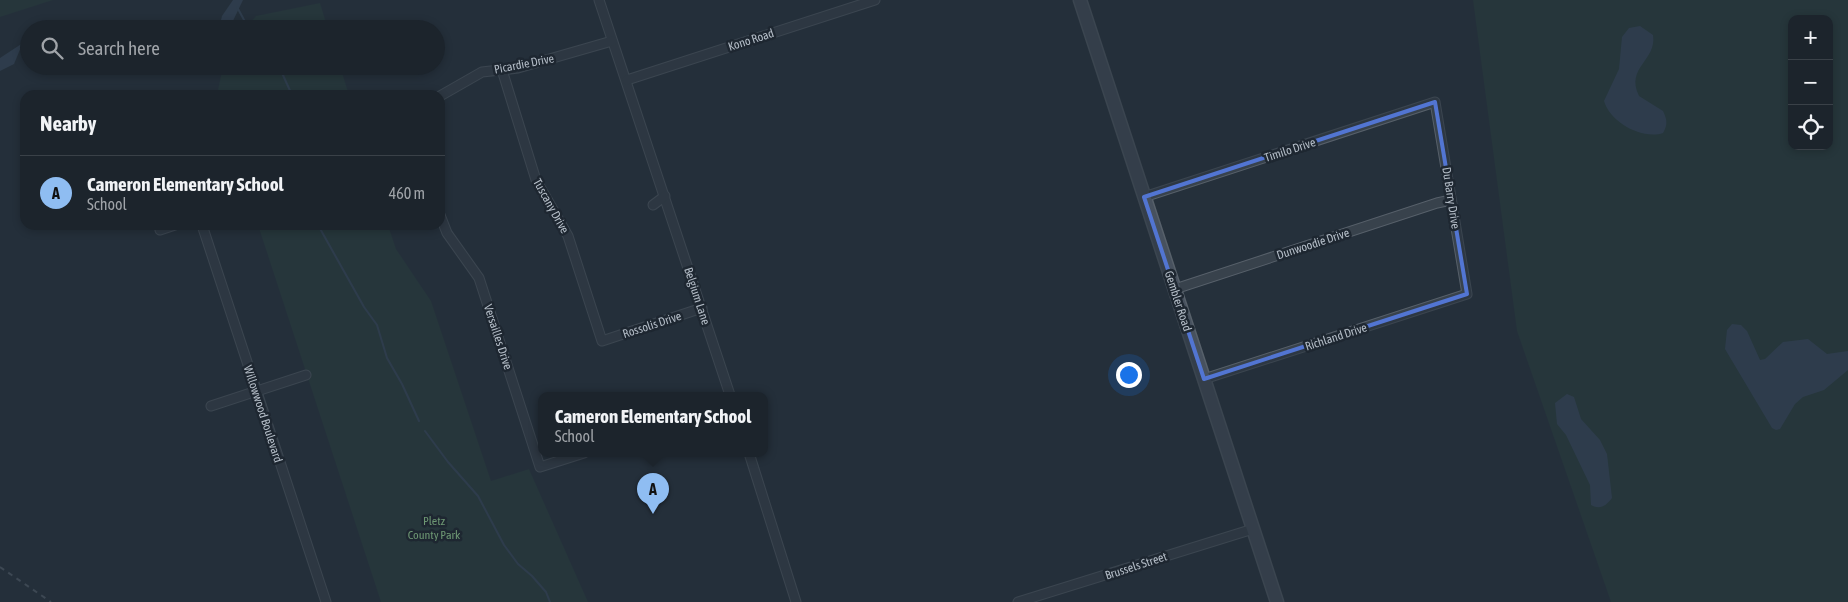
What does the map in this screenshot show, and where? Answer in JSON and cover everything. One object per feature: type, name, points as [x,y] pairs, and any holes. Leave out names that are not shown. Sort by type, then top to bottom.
[{"type":"main road","name":"Gembler Road","points":[[1080,0],[1277,602]]},
{"type":"street","name":"Belgium Lane","points":[[599,0],[729,392]]},
{"type":"street","name":"Kono Road","points":[[627,80],[875,0]]},
{"type":"street","name":"Picardie Drive","points":[[445,93],[482,72],[546,61],[612,41]]},
{"type":"street","name":"Tuscany Drive","points":[[502,70],[536,180],[568,236],[602,341]]},
{"type":"street","name":"Timilo Drive","points":[[1144,197],[1435,102]]},
{"type":"street","name":"Du Barry Drive","points":[[1435,102],[1467,294]]},
{"type":"street","points":[[652,205],[665,196]]},
{"type":"street","name":"Dunwoodie Drive","points":[[1175,289],[1451,200]]},
{"type":"street","name":"Versailles Drive","points":[[445,228],[479,278],[540,468],[572,457]]},
{"type":"street","name":"Willowwood Boulevard","points":[[204,230],[326,602]]},
{"type":"street","name":"Richland Drive","points":[[1204,379],[1467,294]]},
{"type":"street","name":"Rossolis Drive","points":[[602,341],[702,308]]},
{"type":"street","points":[[211,406],[306,375]]},
{"type":"street","points":[[750,457],[796,602]]},
{"type":"street","name":"Brussels Street","points":[[1018,602],[1253,529]]},
{"type":"highlighted area","points":[[1435,102],[1467,294],[1204,379],[1144,197]]},
{"type":"green space","points":[[0,0],[53,0],[0,17]]},
{"type":"green space","points":[[1473,0],[1848,0],[1848,602],[1611,602],[1517,331]]},
{"type":"green space","points":[[320,3],[325,20],[253,20],[256,16]]},
{"type":"green space","points":[[221,75],[343,75],[347,90],[218,90]]},
{"type":"green space","name":"Pletz County Park","points":[[260,230],[390,230],[396,249],[431,301],[491,481],[529,469],[588,602],[381,602]]},
{"type":"water","points":[[233,0],[243,0],[233,20],[221,20]]},
{"type":"water","points":[[1640,26],[1653,35],[1653,44],[1651,51],[1638,71],[1636,86],[1639,96],[1663,111],[1666,127],[1663,133],[1646,134],[1628,127],[1613,116],[1607,109],[1604,101],[1619,69],[1622,37],[1629,28]]},
{"type":"water","points":[[20,45],[14,64],[0,71],[0,58]]},
{"type":"water","points":[[1732,324],[1741,325],[1747,331],[1760,360],[1765,359],[1783,342],[1808,339],[1827,354],[1848,351],[1848,370],[1824,390],[1803,397],[1795,404],[1780,429],[1776,430],[1772,428],[1725,349],[1727,330]]},
{"type":"water","points":[[1567,394],[1574,397],[1581,419],[1600,440],[1607,454],[1612,498],[1603,506],[1591,505],[1590,485],[1566,435],[1557,424],[1555,403]]},
{"type":"waterway","points":[[237,7],[244,20]]},
{"type":"waterway","points":[[283,75],[290,90]]},
{"type":"waterway","points":[[321,230],[364,307],[377,325],[387,358],[402,384],[419,421]]},
{"type":"waterway","points":[[425,431],[448,462],[478,496],[504,545],[518,564],[546,592],[550,602]]},
{"type":"railway","points":[[0,567],[51,602]]},
{"type":"place","name":"Cameron Elementary School","points":[[653,514]]}]
